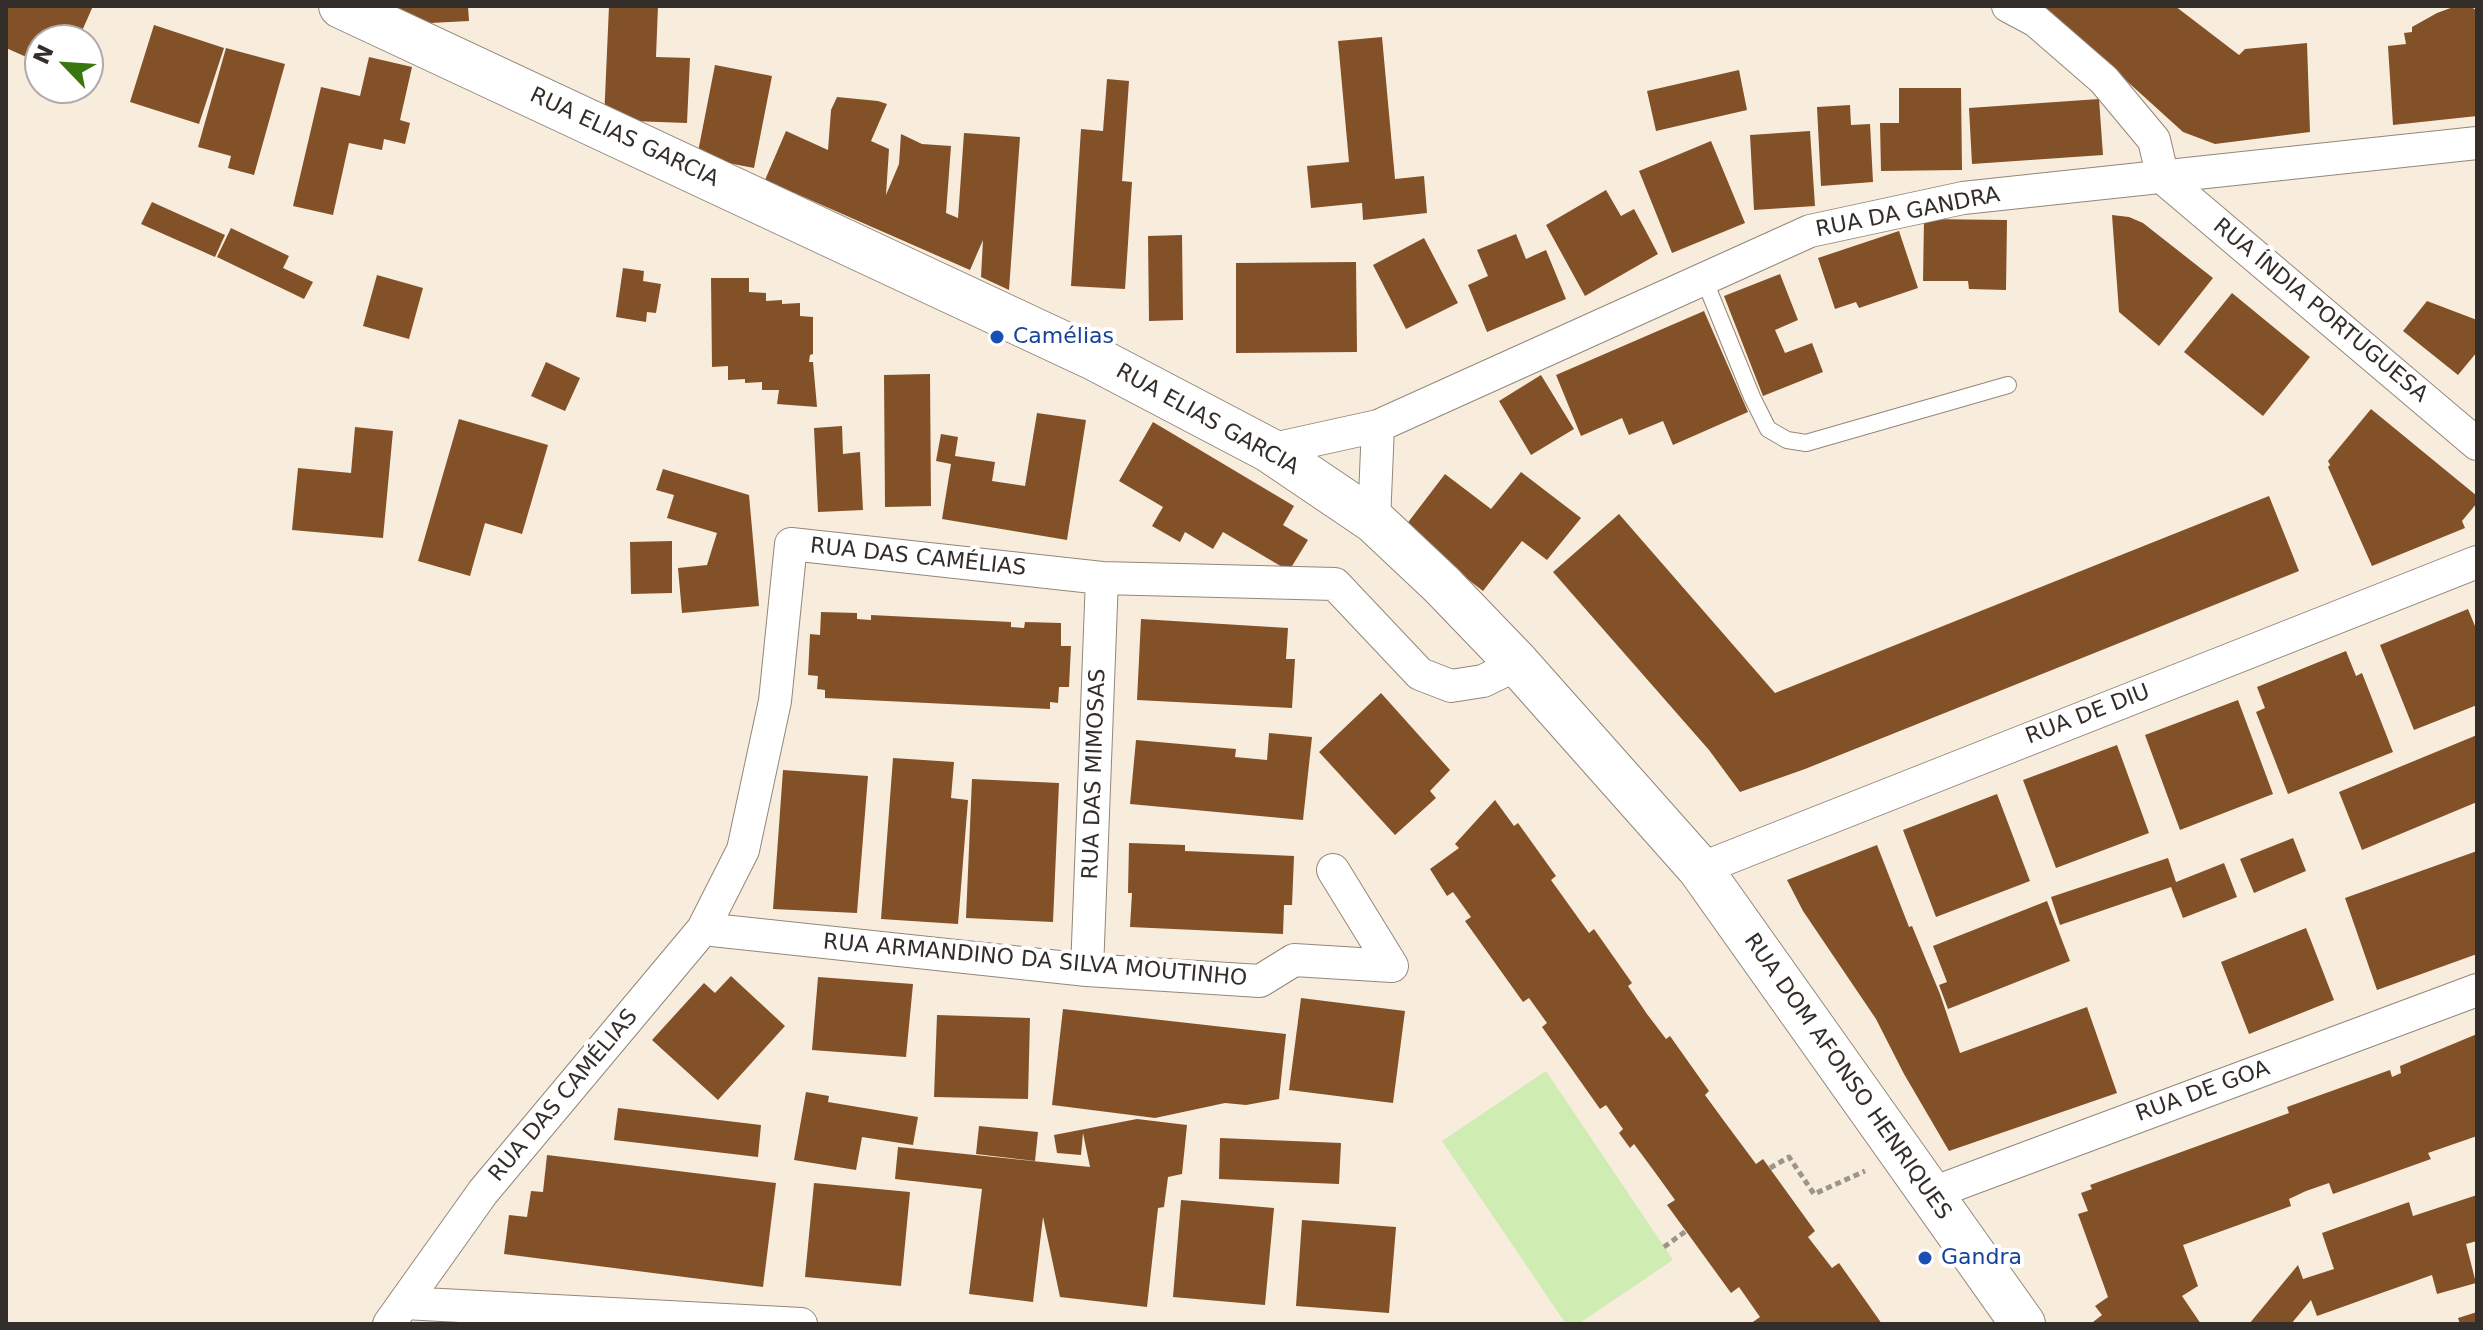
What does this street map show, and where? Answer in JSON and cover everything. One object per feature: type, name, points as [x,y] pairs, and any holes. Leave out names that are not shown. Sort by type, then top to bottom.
[{"type":"main road","name":"RUA ELIAS GARCIA","points":[[341,6],[1094,358],[1269,450],[1374,521],[1442,585],[1518,664],[1700,869]]},
{"type":"main road","name":"RUA DOM AFONSO HENRIQUES","points":[[1700,869],[2023,1324]]},
{"type":"street","points":[[2008,6],[2036,21],[2104,80],[2154,140],[2163,178]]},
{"type":"street","name":"RUA DA GANDRA","points":[[1269,450],[1378,426],[1810,231],[1963,198],[2477,143]]},
{"type":"street","name":"RUA ÍNDIA PORTUGUESA","points":[[2163,178],[2477,444]]},
{"type":"street","points":[[1374,521],[1378,426]]},
{"type":"street","name":"RUA DAS CAMÉLIAS","points":[[397,1314],[483,1192],[703,929],[743,850],[775,701],[791,544],[1102,578],[1335,584],[1420,674],[1451,686],[1483,681],[1518,664]]},
{"type":"street","name":"RUA DE DIU","points":[[1700,869],[2477,562]]},
{"type":"street","name":"RUA DAS MIMOSAS","points":[[1087,970],[1102,578]]},
{"type":"street","name":"RUA ARMANDINO DA SILVA MOUTINHO","points":[[703,929],[1087,970],[1260,981],[1294,960],[1392,966],[1333,870]]},
{"type":"street","name":"RUA DE GOA","points":[[1930,1194],[2477,990]]},
{"type":"street","points":[[397,1314],[801,1324]]},
{"type":"lane","points":[[1704,279],[1768,429],[1787,440],[1806,443],[2008,385]]},
{"type":"path","points":[[1770,1168],[1789,1157],[1814,1194],[1902,1155]]},
{"type":"path","points":[[1664,1247],[1686,1231]]},
{"type":"green space","points":[[1546,1071],[1673,1260],[1578,1324],[1566,1324],[1442,1141]]},
{"type":"building","points":[[6,6],[93,6],[85,24],[24,24],[24,56],[6,48]]},
{"type":"building","points":[[391,6],[468,6],[469,21],[392,25]]},
{"type":"building","points":[[609,6],[658,6],[656,57],[690,58],[687,123],[604,120]]},
{"type":"building","points":[[2034,6],[2175,6],[2239,55],[2245,49],[2307,43],[2310,132],[2215,144],[2183,132],[2119,74]]},
{"type":"building","points":[[2456,6],[2470,6],[2477,11],[2477,116],[2393,125],[2388,46],[2406,44],[2404,33],[2412,32],[2412,27]]},
{"type":"building","points":[[154,25],[224,48],[199,124],[130,102]]},
{"type":"building","points":[[1382,37],[1395,179],[1424,176],[1427,213],[1363,220],[1362,203],[1311,208],[1307,166],[1349,162],[1338,41]]},
{"type":"building","points":[[226,48],[285,64],[254,175],[228,168],[231,156],[198,147]]},
{"type":"building","points":[[369,57],[412,67],[400,120],[410,123],[405,144],[384,139],[382,150],[349,143],[333,215],[293,206],[321,87],[360,96]]},
{"type":"building","points":[[715,65],[772,76],[754,168],[697,157]]},
{"type":"building","points":[[1739,70],[1747,110],[1656,131],[1647,91]]},
{"type":"building","points":[[1107,79],[1129,81],[1122,181],[1132,182],[1125,289],[1071,286],[1081,129],[1103,131]]},
{"type":"building","points":[[1899,88],[1961,88],[1962,170],[1881,171],[1880,123],[1899,123]]},
{"type":"building","points":[[837,97],[887,104],[871,141],[889,149],[886,195],[899,164],[901,134],[922,144],[951,146],[946,213],[958,218],[964,133],[1020,137],[1009,290],[981,277],[983,240],[970,270],[765,180],[786,131],[828,150],[831,110]]},
{"type":"building","points":[[2099,99],[2103,155],[1972,164],[1969,108]]},
{"type":"building","points":[[1850,105],[1851,125],[1870,124],[1873,182],[1821,186],[1817,107]]},
{"type":"building","points":[[1810,131],[1815,206],[1754,210],[1750,135]]},
{"type":"building","points":[[1711,141],[1745,223],[1672,253],[1639,171]]},
{"type":"building","points":[[1606,190],[1621,216],[1634,209],[1658,254],[1585,296],[1546,225]]},
{"type":"building","points":[[152,202],[225,235],[215,257],[141,224]]},
{"type":"building","points":[[2112,215],[2143,223],[2213,278],[2159,346],[2119,312]]},
{"type":"building","points":[[1924,219],[2007,220],[2006,290],[1969,289],[1968,281],[1923,281]]},
{"type":"building","points":[[231,228],[289,256],[283,268],[313,282],[304,299],[217,257]]},
{"type":"building","points":[[1899,231],[1918,288],[1859,308],[1856,302],[1835,309],[1818,258]]},
{"type":"building","points":[[1516,234],[1526,259],[1546,250],[1566,299],[1487,332],[1468,285],[1488,276],[1477,250]]},
{"type":"building","points":[[1182,235],[1183,320],[1149,321],[1148,236]]},
{"type":"building","points":[[1424,238],[1458,303],[1406,329],[1373,265]]},
{"type":"building","points":[[1356,262],[1357,352],[1236,353],[1236,263]]},
{"type":"building","points":[[623,268],[644,271],[643,281],[661,284],[656,313],[647,312],[646,322],[616,317]]},
{"type":"building","points":[[1780,274],[1798,320],[1775,330],[1785,353],[1812,343],[1823,372],[1763,396],[1724,296]]},
{"type":"building","points":[[377,275],[423,288],[409,339],[363,326]]},
{"type":"building","points":[[711,278],[749,278],[749,292],[766,293],[766,301],[800,303],[800,316],[813,317],[813,354],[809,362],[813,362],[817,407],[777,404],[779,390],[762,390],[762,382],[728,380],[728,366],[712,367]]},
{"type":"building","points":[[2232,293],[2310,357],[2263,416],[2184,352]]},
{"type":"building","points":[[2427,301],[2477,320],[2477,352],[2458,375],[2403,331]]},
{"type":"building","points":[[1704,311],[1748,412],[1673,445],[1663,421],[1629,435],[1622,418],[1581,436],[1556,375]]},
{"type":"building","points":[[546,362],[580,378],[565,411],[531,396]]},
{"type":"building","points":[[930,374],[931,506],[885,507],[884,375]]},
{"type":"building","points":[[1541,375],[1574,429],[1531,455],[1499,401]]},
{"type":"building","points":[[2371,409],[2477,496],[2477,503],[2462,521],[2465,528],[2372,566],[2328,467],[2328,461]]},
{"type":"building","points":[[1037,413],[1086,420],[1067,540],[942,519],[951,464],[936,461],[941,434],[958,437],[955,456],[995,462],[992,481],[1025,486]]},
{"type":"building","points":[[459,419],[548,445],[522,534],[485,523],[470,576],[418,561]]},
{"type":"building","points":[[1153,422],[1294,506],[1283,525],[1308,540],[1289,571],[1223,532],[1213,549],[1185,532],[1180,542],[1152,526],[1163,507],[1119,481]]},
{"type":"building","points":[[842,426],[843,454],[860,452],[863,510],[818,512],[814,428]]},
{"type":"building","points":[[355,427],[393,431],[383,538],[292,530],[298,468],[351,473]]},
{"type":"building","points":[[663,469],[749,495],[759,606],[682,613],[678,568],[707,565],[717,533],[667,518],[674,495],[656,490]]},
{"type":"building","points":[[1521,472],[1581,518],[1547,560],[1522,541],[1483,591],[1403,529],[1445,474],[1491,509]]},
{"type":"building","points":[[2269,496],[2299,571],[1805,769],[1740,792],[1709,750],[1553,572],[1619,514],[1775,693]]},
{"type":"building","points":[[672,541],[672,593],[631,594],[630,542]]},
{"type":"building","points":[[2468,609],[2477,631],[2477,705],[2414,730],[2380,645]]},
{"type":"building","points":[[821,612],[857,613],[857,619],[871,620],[871,615],[1011,622],[1011,627],[1024,628],[1025,622],[1061,623],[1061,646],[1071,646],[1069,687],[1059,687],[1058,703],[1050,702],[1050,709],[825,698],[825,690],[817,689],[818,676],[808,675],[810,634],[820,635]]},
{"type":"building","points":[[1141,619],[1288,628],[1286,659],[1295,659],[1292,708],[1137,700]]},
{"type":"building","points":[[2346,651],[2356,676],[2362,673],[2393,752],[2288,794],[2256,712],[2265,708],[2257,687]]},
{"type":"building","points":[[1381,693],[1450,770],[1430,791],[1436,798],[1395,835],[1319,752]]},
{"type":"building","points":[[2238,700],[2273,794],[2180,830],[2145,735]]},
{"type":"building","points":[[1269,733],[1312,737],[1303,820],[1130,804],[1136,740],[1236,749],[1235,757],[1267,760]]},
{"type":"building","points":[[2477,735],[2477,802],[2362,850],[2339,792]]},
{"type":"building","points":[[2117,745],[2149,833],[2056,868],[2023,780]]},
{"type":"building","points":[[893,758],[954,762],[951,798],[968,800],[958,924],[881,919]]},
{"type":"building","points":[[783,770],[868,776],[857,913],[773,909]]},
{"type":"building","points":[[972,779],[1059,783],[1053,922],[966,918]]},
{"type":"building","points":[[1997,794],[2030,881],[1936,917],[1903,830]]},
{"type":"building","points":[[1495,800],[1514,826],[1518,823],[1556,876],[1551,880],[1589,933],[1594,929],[1632,983],[1628,986],[1647,1014],[1666,1039],[1670,1036],[1709,1091],[1705,1095],[1724,1121],[1756,1164],[1763,1159],[1815,1231],[1808,1237],[1832,1268],[1839,1263],[1882,1324],[1750,1324],[1760,1317],[1739,1287],[1731,1293],[1667,1205],[1675,1200],[1634,1144],[1630,1148],[1619,1133],[1623,1129],[1606,1105],[1600,1109],[1542,1027],[1547,1023],[1529,998],[1523,1002],[1465,921],[1471,917],[1453,892],[1447,896],[1430,869],[1459,848],[1455,844]]},
{"type":"building","points":[[2293,838],[2306,871],[2254,893],[2240,859]]},
{"type":"building","points":[[1129,843],[1185,845],[1185,851],[1294,856],[1292,905],[1284,905],[1283,934],[1130,927],[1132,893],[1128,893]]},
{"type":"building","points":[[1877,845],[1909,927],[1912,926],[1940,994],[1960,1053],[2087,1007],[2117,1093],[1949,1151],[1876,1019],[1803,911],[1787,880]]},
{"type":"building","points":[[2477,851],[2477,954],[2377,990],[2345,898]]},
{"type":"building","points":[[2168,858],[2176,882],[2224,863],[2237,897],[2183,918],[2171,887],[2060,925],[2051,897]]},
{"type":"building","points":[[2047,901],[2070,961],[1948,1009],[1939,985],[1947,982],[1933,946]]},
{"type":"building","points":[[2306,928],[2334,1000],[2249,1034],[2221,962]]},
{"type":"building","points":[[731,976],[785,1026],[718,1100],[652,1040],[704,983],[715,993]]},
{"type":"building","points":[[818,977],[913,984],[906,1057],[812,1050]]},
{"type":"building","points":[[1301,998],[1405,1011],[1393,1103],[1289,1090]]},
{"type":"building","points":[[1063,1009],[1286,1034],[1279,1099],[1246,1105],[1225,1103],[1155,1118],[1052,1105]]},
{"type":"building","points":[[937,1015],[1030,1018],[1028,1099],[934,1097]]},
{"type":"building","points":[[2477,1034],[2477,1136],[2428,1153],[2431,1159],[2333,1194],[2329,1183],[2306,1191],[2289,1199],[2291,1206],[2183,1245],[2198,1286],[2182,1296],[2201,1324],[2094,1324],[2102,1315],[2095,1306],[2108,1297],[2078,1214],[2088,1211],[2081,1193],[2092,1189],[2090,1185],[2289,1113],[2287,1107],[2390,1070],[2392,1077],[2401,1073],[2400,1066]]},
{"type":"building","points":[[806,1092],[829,1096],[828,1102],[918,1117],[913,1145],[862,1137],[856,1170],[794,1160]]},
{"type":"building","points":[[618,1108],[761,1125],[758,1157],[614,1140]]},
{"type":"building","points":[[1137,1119],[1187,1125],[1182,1174],[1168,1177],[1164,1207],[1158,1208],[1147,1307],[1060,1297],[1043,1217],[1033,1302],[969,1294],[982,1189],[895,1179],[898,1147],[1090,1167],[1083,1133],[1081,1155],[1057,1153],[1054,1135]]},
{"type":"building","points":[[979,1126],[1038,1132],[1035,1161],[976,1154]]},
{"type":"building","points":[[1220,1138],[1341,1143],[1339,1184],[1219,1179]]},
{"type":"building","points":[[547,1155],[776,1183],[763,1287],[504,1254],[509,1215],[527,1217],[531,1191],[543,1192]]},
{"type":"building","points":[[814,1183],[910,1192],[901,1286],[805,1277]]},
{"type":"building","points":[[2477,1195],[2477,1241],[2466,1244],[2476,1283],[2437,1294],[2432,1275],[2317,1316],[2311,1300],[2291,1324],[2249,1324],[2298,1265],[2303,1279],[2334,1269],[2322,1233],[2409,1202],[2413,1216]]},
{"type":"building","points":[[1181,1200],[1274,1208],[1265,1305],[1173,1297]]},
{"type":"building","points":[[1302,1220],[1396,1227],[1389,1313],[1296,1306]]},
{"type":"building","points":[[2477,1312],[2477,1324],[2460,1324],[2458,1318]]},
{"type":"place","name":"Camélias","points":[[997,337]]},
{"type":"place","name":"Gandra","points":[[1925,1258]]}]
